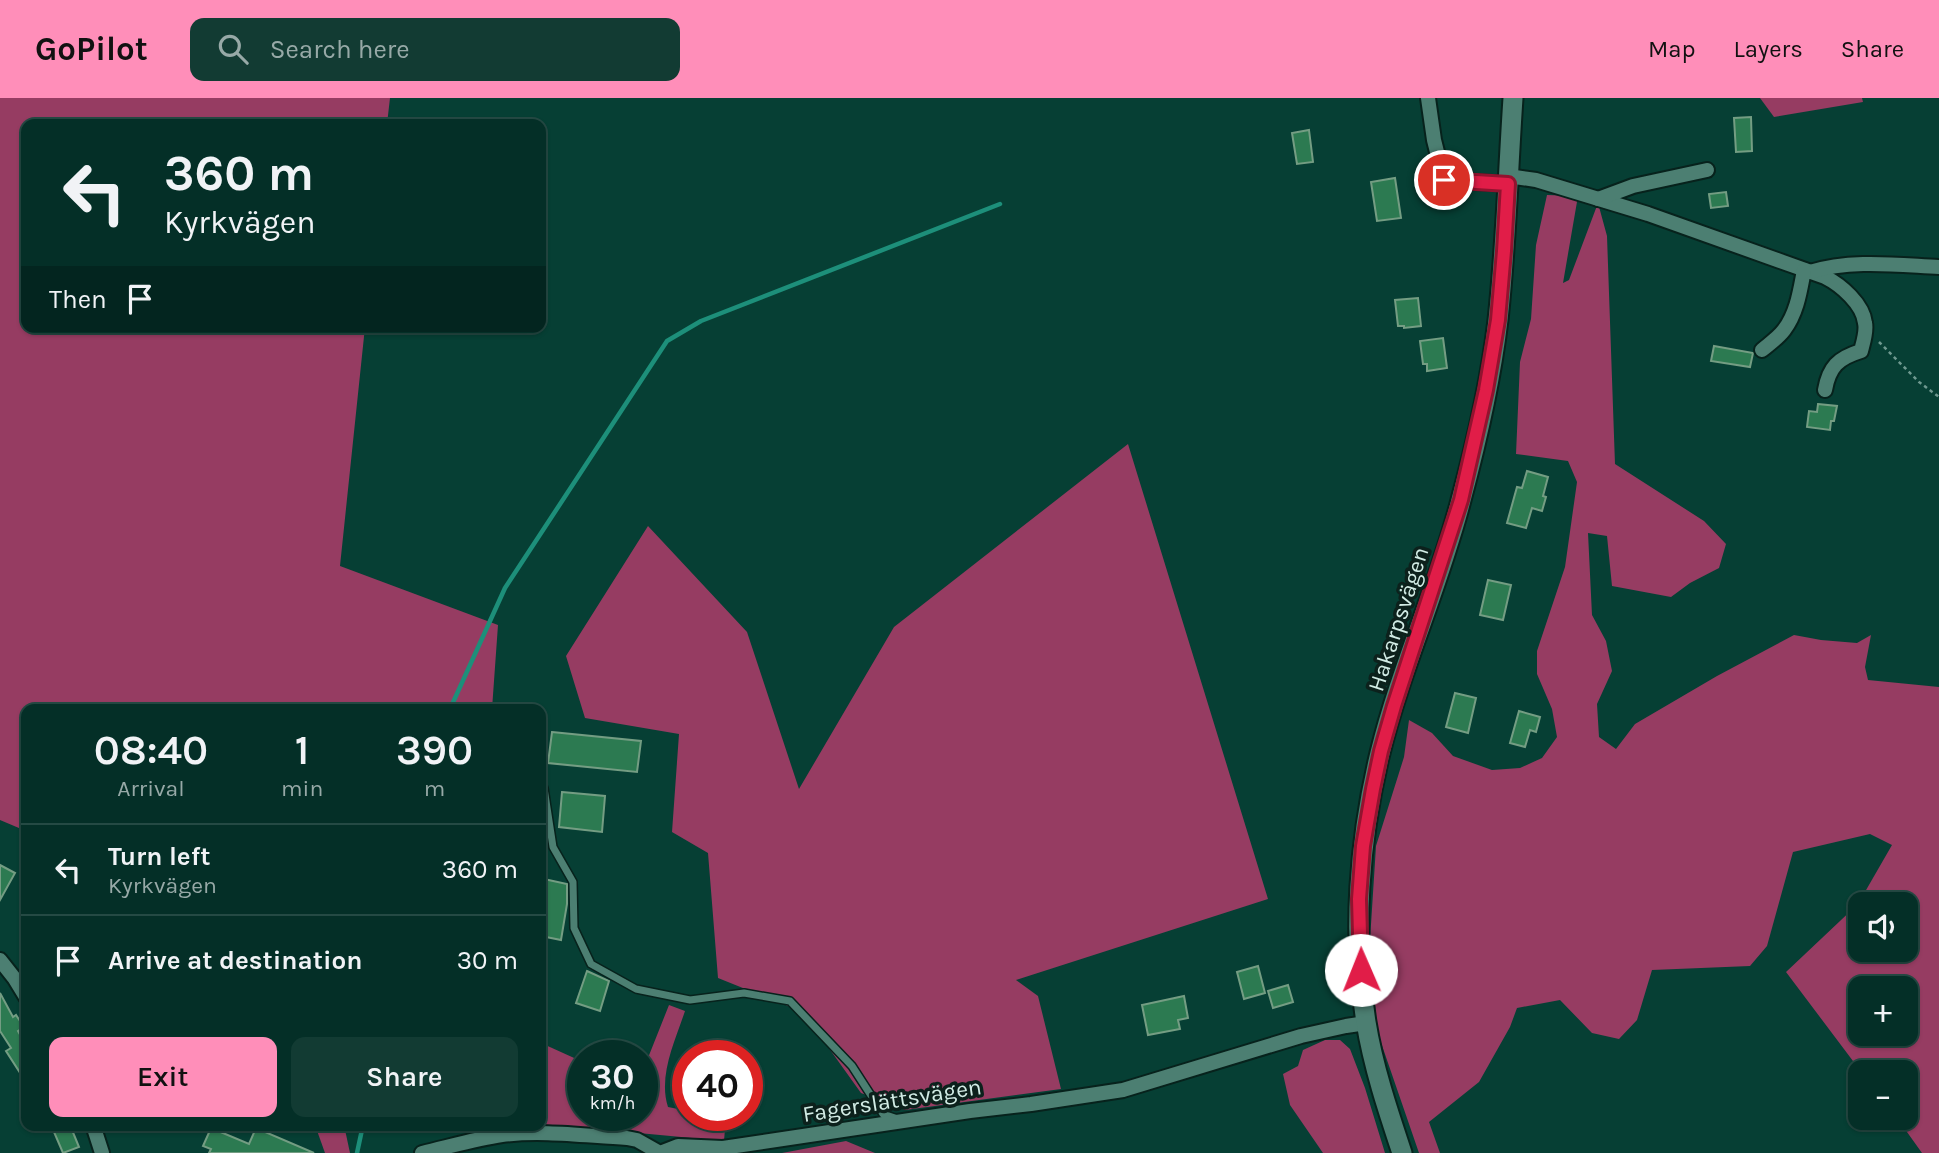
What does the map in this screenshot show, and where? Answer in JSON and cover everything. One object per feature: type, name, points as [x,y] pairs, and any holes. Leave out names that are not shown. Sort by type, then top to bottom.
[{"type":"street","points":[[1428,98],[1434,140],[1444,180],[1536,180],[1648,214],[1837,283],[1854,300],[1866,322],[1861,351],[1834,365],[1827,376],[1825,390]]},
{"type":"street","name":"Hakarpsvägen","points":[[1402,1153],[1377,1071],[1366,1023],[1359,899],[1363,846],[1381,751],[1461,500],[1486,390],[1498,320],[1513,98]]},
{"type":"street","points":[[1598,199],[1633,186],[1707,170]]},
{"type":"street","points":[[1807,271],[1829,266],[1882,264],[1939,267]]},
{"type":"street","points":[[1762,350],[1783,332],[1790,321],[1807,271]]},
{"type":"street","points":[[0,960],[21,989]]},
{"type":"street","name":"Fagerslättsvägen","points":[[422,1153],[502,1135],[541,1133],[627,1138],[637,1140],[660,1153],[678,1146],[723,1148],[1123,1090],[1301,1036],[1366,1023]]},
{"type":"street","points":[[95,1131],[102,1153]]},
{"type":"lane","points":[[546,801],[553,847],[573,882],[573,929],[591,964],[636,989],[690,1000],[744,993],[790,1002],[852,1066],[883,1114],[904,1121]]},
{"type":"path","points":[[1866,322],[1880,344],[1919,382],[1939,397]]},
{"type":"shaded area","points":[[0,98],[390,98],[388,119],[21,119],[21,333],[364,333],[340,566],[498,625],[492,704],[21,704],[21,829],[0,820]]},
{"type":"shaded area","points":[[1760,98],[1862,98],[1863,102],[1774,117]]},
{"type":"shaded area","points":[[1547,195],[1578,196],[1563,283],[1569,280],[1598,203],[1607,236],[1615,464],[1704,521],[1726,544],[1719,568],[1690,583],[1671,597],[1612,586],[1607,536],[1588,533],[1592,615],[1606,641],[1612,671],[1597,704],[1599,737],[1616,749],[1635,724],[1794,635],[1857,643],[1871,635],[1865,667],[1868,680],[1939,687],[1939,1153],[1922,1153],[1906,1130],[1918,1130],[1918,1060],[1852,1060],[1786,972],[1848,913],[1848,962],[1918,962],[1918,892],[1865,892],[1892,845],[1870,834],[1793,852],[1767,946],[1750,966],[1652,970],[1637,1020],[1619,1039],[1592,1033],[1560,1000],[1517,1008],[1510,1027],[1479,1082],[1429,1122],[1440,1153],[1419,1153],[1377,1031],[1370,940],[1376,846],[1404,757],[1409,720],[1432,733],[1453,756],[1492,770],[1520,768],[1542,758],[1557,737],[1552,709],[1537,674],[1537,651],[1565,567],[1577,482],[1568,461],[1516,454],[1520,362],[1531,319],[1536,245]]},
{"type":"shaded area","points":[[1128,444],[1268,899],[1016,980],[1038,996],[1061,1089],[905,1110],[861,1093],[803,1012],[718,978],[708,853],[672,832],[679,734],[585,718],[566,656],[648,526],[747,632],[799,789],[894,627]]},
{"type":"shaded area","points":[[669,1005],[685,1011],[675,1040],[672,1040],[666,1071],[665,1095],[668,1107],[672,1108],[672,1131],[725,1131],[724,1141],[617,1131],[658,1131],[658,1040],[655,1040]]},
{"type":"shaded area","points":[[1325,1040],[1340,1040],[1350,1049],[1385,1153],[1323,1153],[1290,1105],[1283,1074],[1298,1066],[1303,1050]]},
{"type":"shaded area","points":[[546,1045],[567,1055],[567,1128],[546,1129]]},
{"type":"shaded area","points":[[317,1131],[345,1131],[350,1153],[325,1153]]},
{"type":"shaded area","points":[[846,1141],[875,1153],[782,1153]]},
{"type":"building","points":[[1751,117],[1752,151],[1736,152],[1734,118]]},
{"type":"building","points":[[1309,130],[1313,162],[1297,164],[1292,133]]},
{"type":"building","points":[[1395,178],[1401,218],[1377,221],[1371,182]]},
{"type":"building","points":[[1726,192],[1728,206],[1711,208],[1709,194]]},
{"type":"building","points":[[1418,298],[1421,326],[1398,326],[1395,300]]},
{"type":"building","points":[[1443,338],[1447,368],[1427,371],[1427,364],[1423,364],[1420,341]]},
{"type":"building","points":[[1714,346],[1753,353],[1750,367],[1711,361]]},
{"type":"building","points":[[1818,404],[1837,406],[1830,430],[1807,427],[1809,411],[1817,412]]},
{"type":"building","points":[[1527,471],[1548,477],[1542,511],[1532,508],[1526,528],[1507,523],[1517,487],[1522,488]]},
{"type":"building","points":[[1488,580],[1511,585],[1503,620],[1480,615]]},
{"type":"building","points":[[1455,693],[1476,698],[1468,733],[1446,727]]},
{"type":"building","points":[[1519,711],[1540,717],[1536,732],[1530,730],[1525,747],[1510,743]]},
{"type":"building","points":[[552,732],[641,741],[637,772],[548,763]]},
{"type":"building","points":[[562,792],[605,796],[602,832],[559,827]]},
{"type":"building","points":[[0,865],[15,873],[0,900]]},
{"type":"building","points":[[546,879],[567,884],[567,904],[561,940],[546,937]]},
{"type":"building","points":[[1258,966],[1265,993],[1244,999],[1237,972]]},
{"type":"building","points":[[587,971],[609,981],[600,1011],[576,1003]]},
{"type":"building","points":[[1288,985],[1293,1002],[1273,1008],[1268,991]]},
{"type":"building","points":[[0,993],[13,1017],[16,1015],[21,1022],[21,1029],[18,1031],[21,1036],[21,1074],[6,1051],[11,1048],[0,1031]]},
{"type":"building","points":[[1184,996],[1188,1018],[1178,1020],[1180,1029],[1148,1035],[1142,1005]]},
{"type":"building","points":[[54,1131],[72,1131],[79,1147],[63,1153]]},
{"type":"building","points":[[210,1131],[218,1131],[249,1144],[255,1131],[263,1131],[314,1153],[209,1153],[211,1149],[203,1146]]},
{"type":"waterway","points":[[452,704],[505,588],[667,341],[701,321],[1000,204]]},
{"type":"waterway","points":[[357,1153],[362,1131]]},
{"type":"route","points":[[1361,970],[1359,899],[1363,846],[1381,751],[1461,500],[1486,390],[1498,320],[1508,184],[1444,180]]}]
